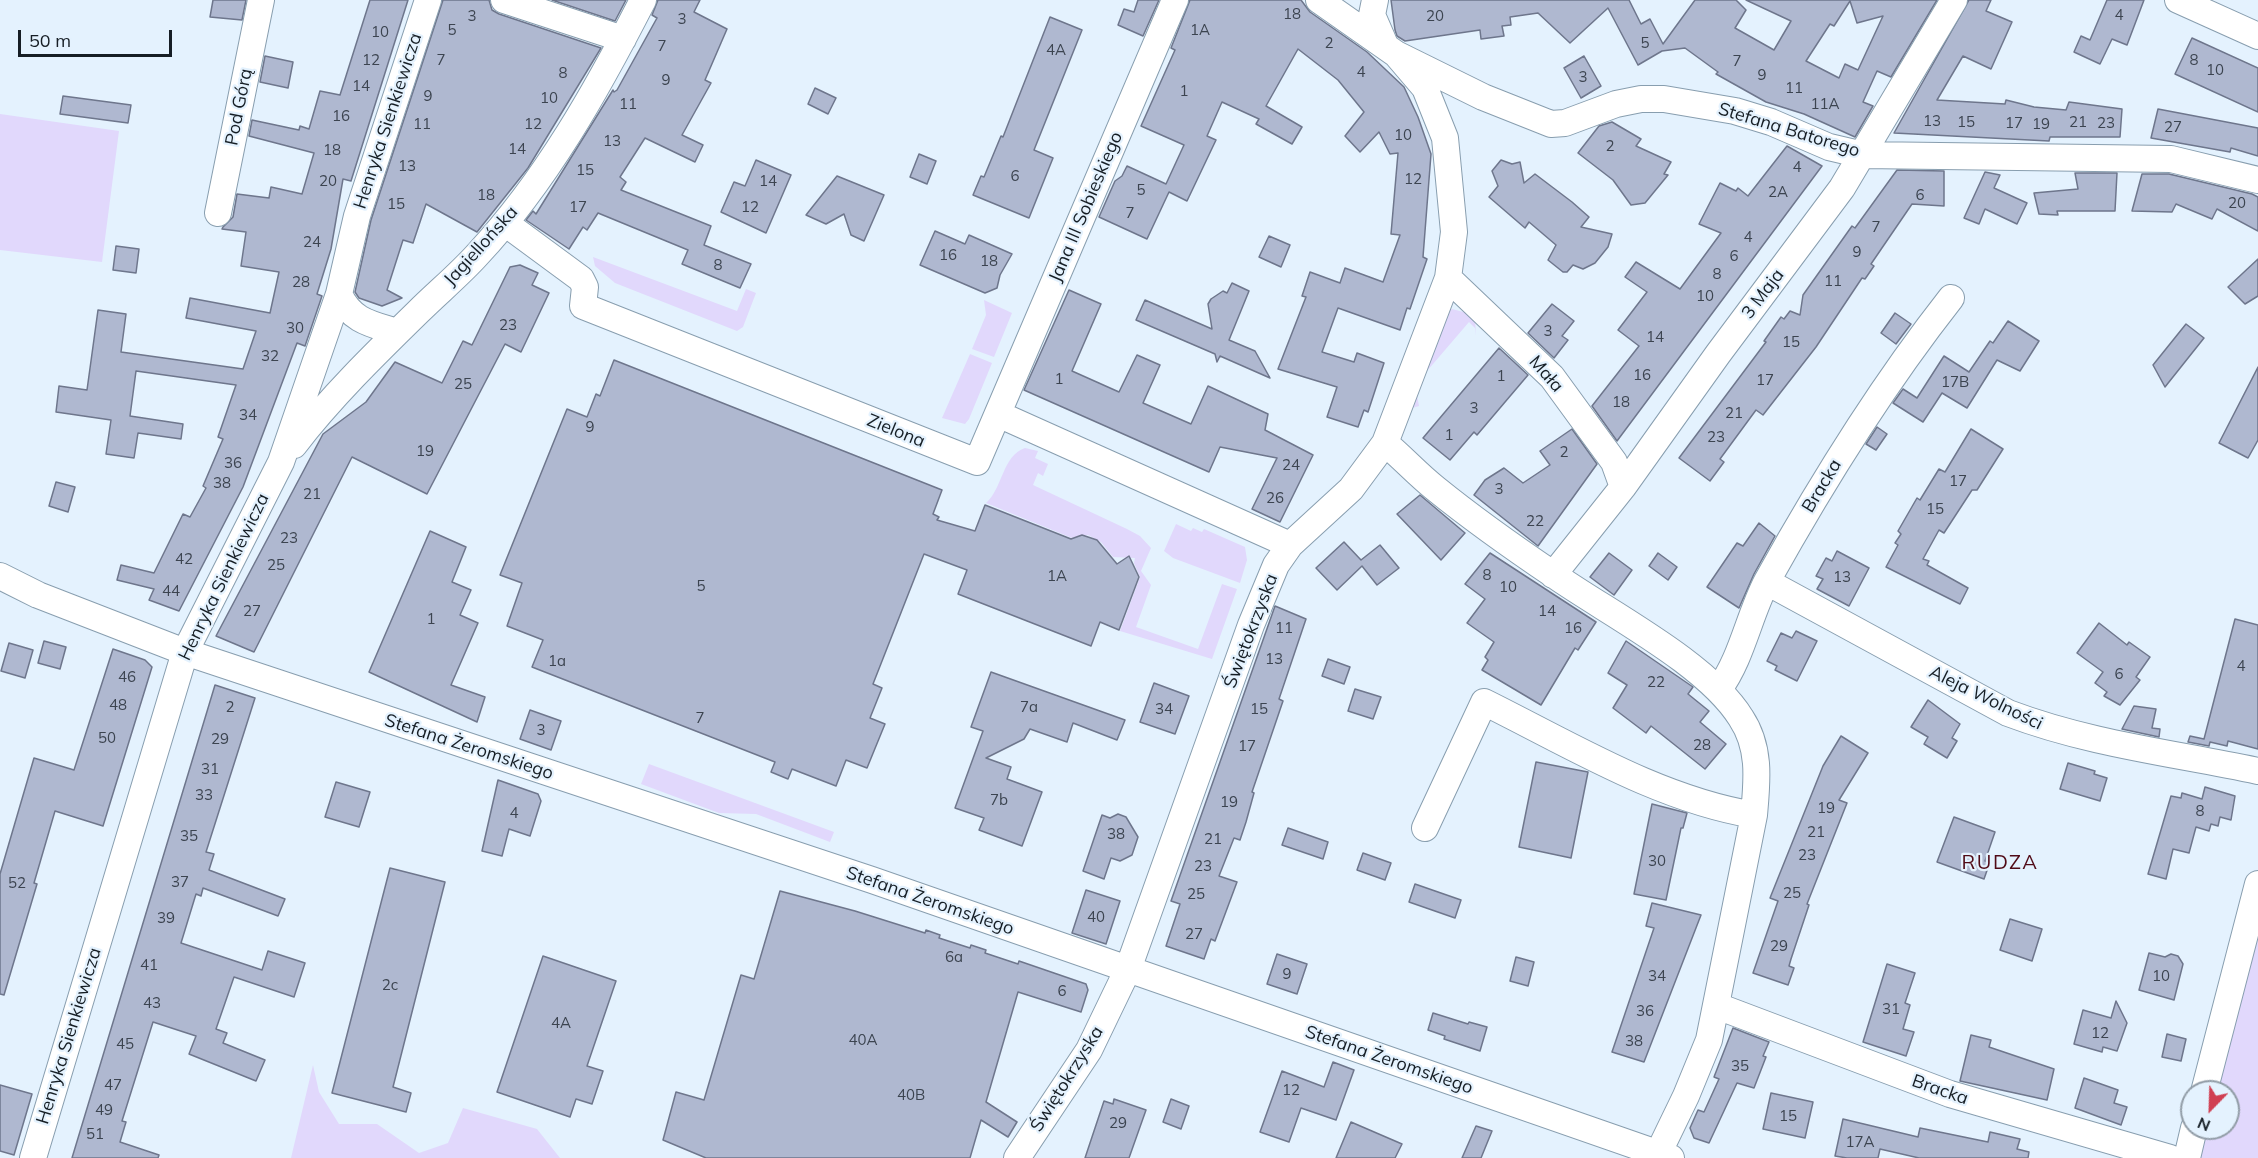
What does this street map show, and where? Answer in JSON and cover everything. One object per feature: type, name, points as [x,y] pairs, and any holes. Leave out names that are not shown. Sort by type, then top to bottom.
[{"type":"street","name":"Pod Górą","points":[[218,213],[261,0]]},
{"type":"street","name":"Henryka Sienkiewicza","points":[[33,1158],[185,652],[281,462],[339,294],[357,216],[428,0]]},
{"type":"street","points":[[504,0],[623,39]]},
{"type":"street","name":"Jagiellońska","points":[[281,462],[309,426],[397,332],[475,257],[506,223],[584,108],[643,0]]},
{"type":"street","name":"Jana III Sobieskiego","points":[[998,414],[1175,0]]},
{"type":"street","name":"Stefana Batorego","points":[[1319,0],[1390,49],[1483,97],[1538,120],[1557,124],[1616,104],[1641,99],[1695,103],[1771,122],[1829,147],[1863,155],[2171,159],[2258,180]]},
{"type":"street","points":[[1375,0],[1372,15],[1390,49]]},
{"type":"street","name":"3 Maja","points":[[1553,575],[1623,487],[1718,354],[1842,188],[1954,0]]},
{"type":"street","points":[[2178,0],[2258,36]]},
{"type":"street","name":"Świętokrzyska","points":[[1017,1158],[1089,1050],[1128,969],[1251,625],[1276,565],[1290,545],[1351,489],[1385,443],[1448,278],[1454,232],[1445,138],[1425,88],[1390,49]]},
{"type":"street","points":[[1445,138],[1446,125],[1460,105],[1468,99],[1483,97]]},
{"type":"street","name":"Zielona","points":[[506,223],[581,279],[585,287],[583,306],[966,458],[977,462],[998,414]]},
{"type":"street","name":"Mała","points":[[1448,278],[1552,377],[1614,462],[1623,487]]},
{"type":"street","points":[[339,294],[353,316],[364,323],[397,332]]},
{"type":"street","name":"Bracka","points":[[1719,689],[1767,582],[1862,420],[1951,298]]},
{"type":"street","points":[[998,414],[1290,545]]},
{"type":"street","points":[[1385,443],[1435,489],[1553,575],[1692,667],[1719,689],[1742,718],[1754,744],[1757,783],[1754,815],[1716,1006],[1704,1053],[1661,1156]]},
{"type":"street","name":"Stefana Żeromskiego","points":[[0,576],[38,595],[185,652],[1128,969],[1661,1156]]},
{"type":"street","name":"Aleja Wolności","points":[[1767,582],[2008,713],[2102,743],[2258,771]]},
{"type":"street","points":[[1425,828],[1484,702],[1630,776],[1719,809],[1754,815]]},
{"type":"street","points":[[2207,1080],[2258,884]]},
{"type":"street","name":"Bracka","points":[[1716,1006],[1950,1094],[2170,1158]]},
{"type":"street","points":[[2187,1158],[2191,1140]]},
{"type":"shaded area","points":[[0,114],[119,131],[102,262],[0,250]]},
{"type":"shaded area","points":[[593,257],[737,311],[746,289],[756,293],[743,327],[737,331],[615,283],[595,266]]},
{"type":"shaded area","points":[[984,300],[1012,313],[994,357],[972,349],[986,315]]},
{"type":"shaded area","points":[[1452,309],[1471,314],[1475,319],[1476,336],[1475,328],[1469,322],[1415,385],[1419,406],[1412,408],[1408,402],[1409,393],[1439,318]]},
{"type":"shaded area","points":[[970,354],[992,363],[965,424],[942,418]]},
{"type":"shaded area","points":[[1025,448],[1038,451],[1035,458],[1048,464],[1043,476],[1038,473],[1033,485],[1127,529],[1140,536],[1151,548],[1141,571],[1151,585],[1136,627],[1198,649],[1222,584],[1237,589],[1212,659],[1120,631],[1140,577],[1134,563],[1135,558],[1113,557],[1101,542],[1088,535],[1072,538],[986,503],[992,497],[1007,465],[1017,452]]},
{"type":"shaded area","points":[[1176,524],[1191,531],[1193,528],[1202,532],[1204,529],[1245,547],[1247,560],[1240,583],[1173,558],[1164,551]]},
{"type":"shaded area","points":[[649,764],[834,832],[830,842],[756,814],[719,813],[641,784]]},
{"type":"shaded area","points":[[2258,935],[2258,1158],[2198,1158],[2203,1140],[2240,1140],[2240,1080],[2219,1080]]},
{"type":"shaded area","points":[[313,1065],[319,1092],[339,1124],[377,1124],[419,1153],[448,1143],[463,1108],[537,1129],[560,1158],[291,1158]]},
{"type":"building","points":[[213,0],[246,0],[242,20],[210,17]]},
{"type":"building","points":[[370,0],[408,0],[351,181],[343,179],[331,249],[317,294],[322,296],[305,346],[297,343],[243,487],[179,611],[149,600],[154,589],[117,580],[121,565],[154,573],[183,514],[190,517],[206,488],[203,486],[223,439],[218,437],[236,385],[136,371],[130,416],[183,424],[181,439],[138,433],[134,458],[106,454],[111,420],[56,412],[59,386],[87,390],[98,310],[126,314],[121,352],[243,369],[256,331],[186,318],[190,298],[270,313],[279,272],[241,266],[246,232],[222,229],[233,217],[237,194],[269,198],[271,187],[302,194],[314,153],[249,136],[252,120],[299,130],[300,126],[309,129],[320,91],[340,95]]},
{"type":"building","points":[[443,0],[489,0],[492,10],[499,14],[601,48],[528,168],[477,232],[426,204],[413,243],[403,240],[387,290],[402,298],[382,306],[359,298],[355,292],[371,220]]},
{"type":"building","points":[[552,0],[626,0],[615,21]]},
{"type":"building","points":[[658,0],[700,0],[694,12],[727,29],[705,80],[711,83],[682,135],[703,145],[695,162],[645,138],[620,177],[626,182],[621,190],[711,226],[704,245],[751,264],[740,288],[682,264],[688,250],[598,213],[587,230],[583,227],[569,249],[526,220],[533,211],[536,214],[613,90],[614,92],[617,90],[657,18],[652,15]]},
{"type":"building","points":[[1138,0],[1159,0],[1143,36],[1118,25],[1124,9],[1134,12]]},
{"type":"building","points":[[1190,0],[1301,0],[1310,12],[1367,52],[1404,87],[1418,117],[1431,154],[1423,257],[1427,259],[1410,309],[1407,308],[1400,330],[1338,308],[1322,352],[1354,362],[1357,353],[1384,363],[1368,412],[1364,410],[1358,427],[1327,417],[1337,387],[1278,369],[1306,297],[1302,296],[1310,272],[1340,283],[1345,268],[1383,282],[1400,235],[1391,234],[1398,153],[1390,154],[1379,132],[1360,152],[1345,136],[1364,112],[1338,80],[1298,49],[1266,106],[1302,127],[1292,144],[1256,124],[1259,119],[1222,102],[1207,136],[1216,140],[1187,201],[1169,192],[1147,239],[1099,217],[1115,181],[1122,176],[1127,166],[1166,184],[1184,145],[1141,126],[1175,50],[1171,48]]},
{"type":"building","points":[[1391,0],[1629,0],[1641,24],[1650,19],[1663,44],[1695,0],[1736,0],[1746,10],[1735,28],[1774,50],[1791,21],[1746,0],[1937,0],[1891,77],[1877,71],[1863,102],[1873,106],[1855,137],[1804,114],[1766,102],[1716,74],[1718,72],[1685,48],[1662,51],[1638,65],[1608,8],[1570,43],[1538,13],[1510,17],[1511,25],[1502,26],[1504,36],[1481,39],[1480,30],[1405,41],[1397,36]],"holes":[[[1850,1],[1857,23],[1883,16],[1858,70],[1845,64],[1839,78],[1806,61],[1830,24],[1834,26]]]},
{"type":"building","points":[[1969,0],[1991,0],[1986,11],[2012,22],[1991,69],[1963,56],[1937,100],[2005,104],[2006,100],[2034,107],[2066,110],[2069,102],[2122,109],[2120,137],[2050,137],[2049,141],[1894,133]]},
{"type":"building","points":[[2107,0],[2144,0],[2127,45],[2112,39],[2100,64],[2074,52],[2081,36],[2090,40]]},
{"type":"building","points":[[1050,17],[1082,30],[1034,150],[1053,158],[1029,218],[973,195],[981,176],[984,177],[1001,136],[1003,137]]},
{"type":"building","points":[[2192,38],[2258,68],[2258,112],[2175,74]]},
{"type":"building","points":[[265,56],[293,62],[288,88],[260,82]]},
{"type":"building","points":[[1584,56],[1601,86],[1581,98],[1564,68]]},
{"type":"building","points":[[815,88],[836,98],[828,114],[808,104]]},
{"type":"building","points":[[63,96],[131,105],[128,123],[60,114]]},
{"type":"building","points":[[2158,109],[2258,128],[2258,156],[2231,148],[2230,152],[2151,138]]},
{"type":"building","points":[[1612,122],[1641,139],[1636,146],[1671,162],[1664,174],[1668,175],[1645,203],[1631,205],[1613,180],[1578,153],[1599,126]]},
{"type":"building","points":[[1787,146],[1822,166],[1617,441],[1592,406],[1639,346],[1618,330],[1647,292],[1625,277],[1636,262],[1680,289],[1721,233],[1699,224],[1720,183],[1736,191],[1738,188],[1748,196]]},
{"type":"building","points":[[919,154],[936,161],[927,184],[910,177]]},
{"type":"building","points":[[756,160],[791,175],[766,233],[721,212],[734,182],[745,186]]},
{"type":"building","points":[[1501,160],[1512,164],[1520,162],[1524,183],[1535,174],[1572,202],[1589,217],[1581,227],[1612,234],[1608,247],[1595,263],[1583,269],[1573,265],[1567,272],[1563,272],[1548,260],[1556,245],[1529,222],[1525,228],[1489,197],[1498,186],[1492,171]]},
{"type":"building","points":[[1897,170],[1944,171],[1944,206],[1912,204],[1871,264],[1874,266],[1865,279],[1862,278],[1816,347],[1763,415],[1756,410],[1720,459],[1724,462],[1710,481],[1679,458],[1766,342],[1764,341],[1781,317],[1784,319],[1790,311],[1800,315],[1803,295],[1852,226],[1855,228]]},
{"type":"building","points":[[1985,172],[2000,175],[1994,188],[2027,203],[2017,224],[1985,209],[1979,224],[1964,218]]},
{"type":"building","points":[[2075,173],[2117,173],[2115,211],[2057,211],[2058,215],[2039,214],[2034,193],[2078,189]]},
{"type":"building","points":[[2142,174],[2169,174],[2252,194],[2258,197],[2258,231],[2217,209],[2212,219],[2176,204],[2172,212],[2132,211]]},
{"type":"building","points":[[837,176],[884,195],[864,241],[851,235],[844,214],[826,224],[806,215]]},
{"type":"building","points":[[935,231],[965,244],[969,235],[1012,254],[1000,275],[997,288],[985,293],[920,265]]},
{"type":"building","points":[[1269,236],[1290,245],[1281,267],[1259,257]]},
{"type":"building","points":[[116,246],[139,249],[136,273],[113,270]]},
{"type":"building","points":[[2258,259],[2258,296],[2245,304],[2228,287]]},
{"type":"building","points":[[520,265],[538,273],[532,285],[549,293],[521,352],[505,344],[427,494],[352,457],[254,652],[216,636],[323,434],[366,402],[395,362],[442,383],[463,341],[472,345],[510,267]]},
{"type":"building","points":[[1232,283],[1249,291],[1229,340],[1255,351],[1270,378],[1220,356],[1217,362],[1215,354],[1136,320],[1145,300],[1212,329],[1208,304],[1211,299],[1223,291],[1227,293]]},
{"type":"building","points":[[1069,290],[1101,304],[1072,371],[1119,392],[1137,355],[1160,365],[1143,403],[1191,424],[1208,386],[1268,414],[1265,430],[1313,455],[1280,522],[1252,509],[1277,458],[1220,447],[1209,472],[1024,390]]},
{"type":"building","points":[[1552,304],[1574,321],[1562,336],[1568,340],[1554,358],[1528,333]]},
{"type":"building","points":[[1895,313],[1911,324],[1896,344],[1881,333]]},
{"type":"building","points":[[2008,321],[2039,341],[2020,371],[1997,360],[1967,408],[1942,393],[1923,422],[1893,403],[1903,389],[1917,398],[1944,356],[1969,372],[1990,341],[1993,343]]},
{"type":"building","points":[[2186,324],[2204,338],[2165,387],[2153,365]]},
{"type":"building","points":[[1499,348],[1528,375],[1477,435],[1474,432],[1450,460],[1423,438]]},
{"type":"building","points":[[614,360],[942,490],[933,514],[939,517],[937,520],[975,531],[985,505],[1071,539],[1082,535],[1097,540],[1117,564],[1129,556],[1139,577],[1119,630],[1100,622],[1091,646],[958,594],[967,570],[924,554],[873,684],[882,688],[870,718],[885,724],[867,768],[846,760],[836,786],[792,769],[788,779],[771,772],[775,762],[532,667],[543,640],[507,626],[522,583],[500,575],[567,409],[587,417],[596,394],[600,396]]},
{"type":"building","points":[[2258,367],[2258,440],[2248,458],[2219,443]]},
{"type":"building","points":[[1877,427],[1887,434],[1876,450],[1866,444]]},
{"type":"building","points":[[1572,429],[1597,464],[1538,546],[1474,495],[1485,480],[1504,468],[1523,483],[1550,465],[1540,451]]},
{"type":"building","points":[[1971,429],[2003,449],[1977,490],[1972,490],[1944,533],[1939,530],[1923,559],[1929,561],[1927,565],[1968,588],[1960,604],[1886,567],[1898,545],[1895,543],[1901,534],[1898,531],[1917,498],[1920,500],[1939,469],[1945,472]]},
{"type":"building","points":[[56,482],[75,487],[68,512],[49,506]]},
{"type":"building","points":[[1420,495],[1465,533],[1441,560],[1397,514]]},
{"type":"building","points":[[1759,523],[1775,536],[1739,608],[1707,587],[1737,543],[1743,546]]},
{"type":"building","points":[[430,531],[466,547],[452,582],[471,590],[460,615],[478,623],[451,685],[485,697],[477,722],[369,672]]},
{"type":"building","points":[[1344,542],[1361,560],[1380,545],[1399,568],[1377,585],[1362,566],[1337,590],[1316,568]]},
{"type":"building","points":[[1837,551],[1869,568],[1849,606],[1817,589],[1823,579],[1816,576],[1826,558],[1832,561]]},
{"type":"building","points":[[1490,553],[1596,622],[1578,650],[1575,648],[1541,705],[1482,670],[1488,660],[1485,657],[1494,642],[1467,623],[1485,599],[1465,584]]},
{"type":"building","points":[[1609,553],[1632,570],[1614,595],[1590,577]]},
{"type":"building","points":[[1658,553],[1677,567],[1668,580],[1649,566]]},
{"type":"building","points":[[1275,606],[1306,619],[1279,699],[1283,701],[1252,792],[1254,793],[1240,840],[1234,838],[1219,876],[1237,882],[1215,941],[1211,939],[1204,959],[1166,946],[1180,904],[1171,901]]},
{"type":"building","points":[[2235,619],[2258,625],[2258,749],[2228,741],[2227,746],[2210,742],[2209,746],[2188,742],[2190,736],[2204,739]]},
{"type":"building","points":[[2099,623],[2127,645],[2129,642],[2150,657],[2136,677],[2140,680],[2120,705],[2104,696],[2107,692],[2095,683],[2103,672],[2077,653]]},
{"type":"building","points":[[1796,631],[1817,641],[1797,681],[1775,670],[1777,666],[1767,661],[1781,633],[1792,638]]},
{"type":"building","points":[[44,641],[66,647],[60,669],[38,663]]},
{"type":"building","points":[[1626,641],[1693,687],[1688,694],[1709,711],[1700,722],[1726,744],[1705,769],[1651,726],[1646,733],[1613,708],[1627,685],[1608,673]]},
{"type":"building","points":[[9,643],[33,650],[25,678],[1,671]]},
{"type":"building","points":[[113,649],[145,660],[152,667],[103,826],[55,811],[34,883],[37,884],[4,995],[0,994],[0,874],[34,758],[74,770]]},
{"type":"building","points":[[1328,659],[1350,667],[1344,684],[1322,676]]},
{"type":"building","points":[[991,672],[1125,720],[1117,740],[1073,723],[1067,742],[1030,729],[1024,739],[986,758],[1011,767],[1007,779],[1042,792],[1022,846],[979,830],[984,818],[955,808],[983,731],[971,727]]},
{"type":"building","points":[[1154,683],[1189,696],[1175,734],[1140,722]]},
{"type":"building","points":[[215,685],[255,698],[206,852],[214,854],[209,870],[285,899],[278,916],[203,888],[201,896],[196,894],[181,943],[262,970],[268,951],[305,963],[294,997],[234,977],[216,1029],[227,1033],[223,1043],[265,1060],[256,1081],[189,1054],[196,1036],[153,1022],[122,1121],[126,1122],[120,1142],[159,1155],[158,1158],[72,1158]]},
{"type":"building","points":[[1355,689],[1381,697],[1373,719],[1348,711]]},
{"type":"building","points":[[1928,700],[1960,724],[1952,738],[1957,741],[1947,758],[1924,744],[1928,737],[1911,727]]},
{"type":"building","points":[[2134,706],[2156,709],[2152,728],[2160,729],[2159,737],[2122,729]]},
{"type":"building","points":[[530,710],[561,721],[551,750],[520,739]]},
{"type":"building","points":[[1841,736],[1868,753],[1839,800],[1847,803],[1807,904],[1809,905],[1789,966],[1794,968],[1788,985],[1753,973],[1778,901],[1770,898],[1823,766]]},
{"type":"building","points":[[1536,762],[1588,772],[1571,858],[1519,847]]},
{"type":"building","points":[[2068,763],[2095,771],[2094,774],[2107,778],[2100,801],[2060,789]]},
{"type":"building","points":[[498,780],[538,794],[541,801],[530,836],[509,829],[502,856],[482,851]]},
{"type":"building","points":[[336,782],[370,792],[359,827],[325,817]]},
{"type":"building","points":[[2205,787],[2235,796],[2231,820],[2220,817],[2218,826],[2211,824],[2209,831],[2196,827],[2189,853],[2173,849],[2166,879],[2148,874],[2171,796],[2181,798],[2182,793],[2202,799]]},
{"type":"building","points":[[1652,804],[1687,813],[1683,828],[1681,828],[1666,900],[1634,894]]},
{"type":"building","points":[[1118,814],[1126,817],[1138,837],[1132,855],[1120,861],[1111,858],[1104,879],[1083,871],[1102,815],[1110,818]]},
{"type":"building","points":[[1954,817],[1995,832],[1985,861],[1990,862],[1984,879],[1937,862]]},
{"type":"building","points":[[1288,828],[1328,842],[1323,859],[1282,845]]},
{"type":"building","points":[[1363,853],[1391,863],[1385,880],[1357,870]]},
{"type":"building","points":[[390,868],[445,882],[393,1087],[411,1093],[406,1112],[332,1093]]},
{"type":"building","points":[[1415,884],[1461,900],[1455,918],[1409,902]]},
{"type":"building","points":[[1086,890],[1120,901],[1106,944],[1072,933]]},
{"type":"building","points":[[780,891],[925,933],[926,930],[940,935],[939,938],[970,948],[971,945],[986,950],[985,953],[1018,964],[1019,961],[1086,984],[1088,990],[1081,1012],[1018,992],[986,1102],[1017,1122],[1008,1137],[981,1120],[970,1158],[706,1158],[663,1140],[676,1092],[704,1100],[741,975],[754,979]]},
{"type":"building","points":[[1652,903],[1701,915],[1644,1062],[1612,1052],[1654,928],[1646,926]]},
{"type":"building","points":[[2010,919],[2042,929],[2032,961],[2000,950]]},
{"type":"building","points":[[2149,953],[2165,957],[2171,954],[2178,956],[2183,964],[2174,1000],[2139,990]]},
{"type":"building","points":[[1277,954],[1307,964],[1297,994],[1267,984]]},
{"type":"building","points":[[543,956],[616,981],[587,1066],[603,1071],[592,1104],[576,1099],[570,1117],[497,1092]]},
{"type":"building","points":[[1516,957],[1534,962],[1528,986],[1510,981]]},
{"type":"building","points":[[1887,964],[1915,973],[1905,1003],[1910,1005],[1903,1029],[1914,1032],[1906,1056],[1863,1042]]},
{"type":"building","points":[[2116,1001],[2127,1023],[2117,1051],[2103,1047],[2102,1052],[2074,1044],[2083,1010],[2111,1018]]},
{"type":"building","points":[[1433,1013],[1468,1024],[1469,1022],[1487,1027],[1480,1051],[1444,1039],[1445,1036],[1428,1030]]},
{"type":"building","points":[[1733,1028],[1769,1042],[1763,1056],[1766,1057],[1754,1088],[1737,1083],[1709,1143],[1694,1138],[1690,1128],[1698,1110],[1704,1112],[1719,1079],[1714,1077]]},
{"type":"building","points":[[2167,1034],[2186,1039],[2181,1061],[2162,1057]]},
{"type":"building","points":[[1971,1035],[1991,1040],[1989,1047],[2054,1069],[2047,1100],[1960,1081]]},
{"type":"building","points":[[1333,1062],[1354,1070],[1336,1120],[1301,1108],[1289,1142],[1260,1132],[1282,1071],[1324,1087]]},
{"type":"building","points":[[2084,1078],[2118,1090],[2114,1103],[2127,1107],[2121,1125],[2075,1108]]},
{"type":"building","points":[[0,1085],[32,1094],[14,1155],[0,1151]]},
{"type":"building","points":[[1771,1093],[1813,1102],[1805,1138],[1763,1129]]},
{"type":"building","points":[[1114,1099],[1146,1110],[1129,1158],[1085,1158],[1104,1101],[1113,1104]]},
{"type":"building","points":[[1171,1099],[1189,1106],[1181,1129],[1163,1122]]},
{"type":"building","points":[[1843,1119],[1918,1137],[1920,1128],[1988,1142],[1990,1132],[2020,1139],[2017,1149],[2029,1152],[2028,1158],[1919,1158],[1880,1149],[1878,1158],[1835,1156]]},
{"type":"building","points":[[1351,1122],[1402,1144],[1395,1158],[1336,1158]]},
{"type":"building","points":[[1476,1126],[1492,1131],[1481,1158],[1462,1158]]},
{"type":"district","name":"RUDZA","points":[[2000,863]]}]
